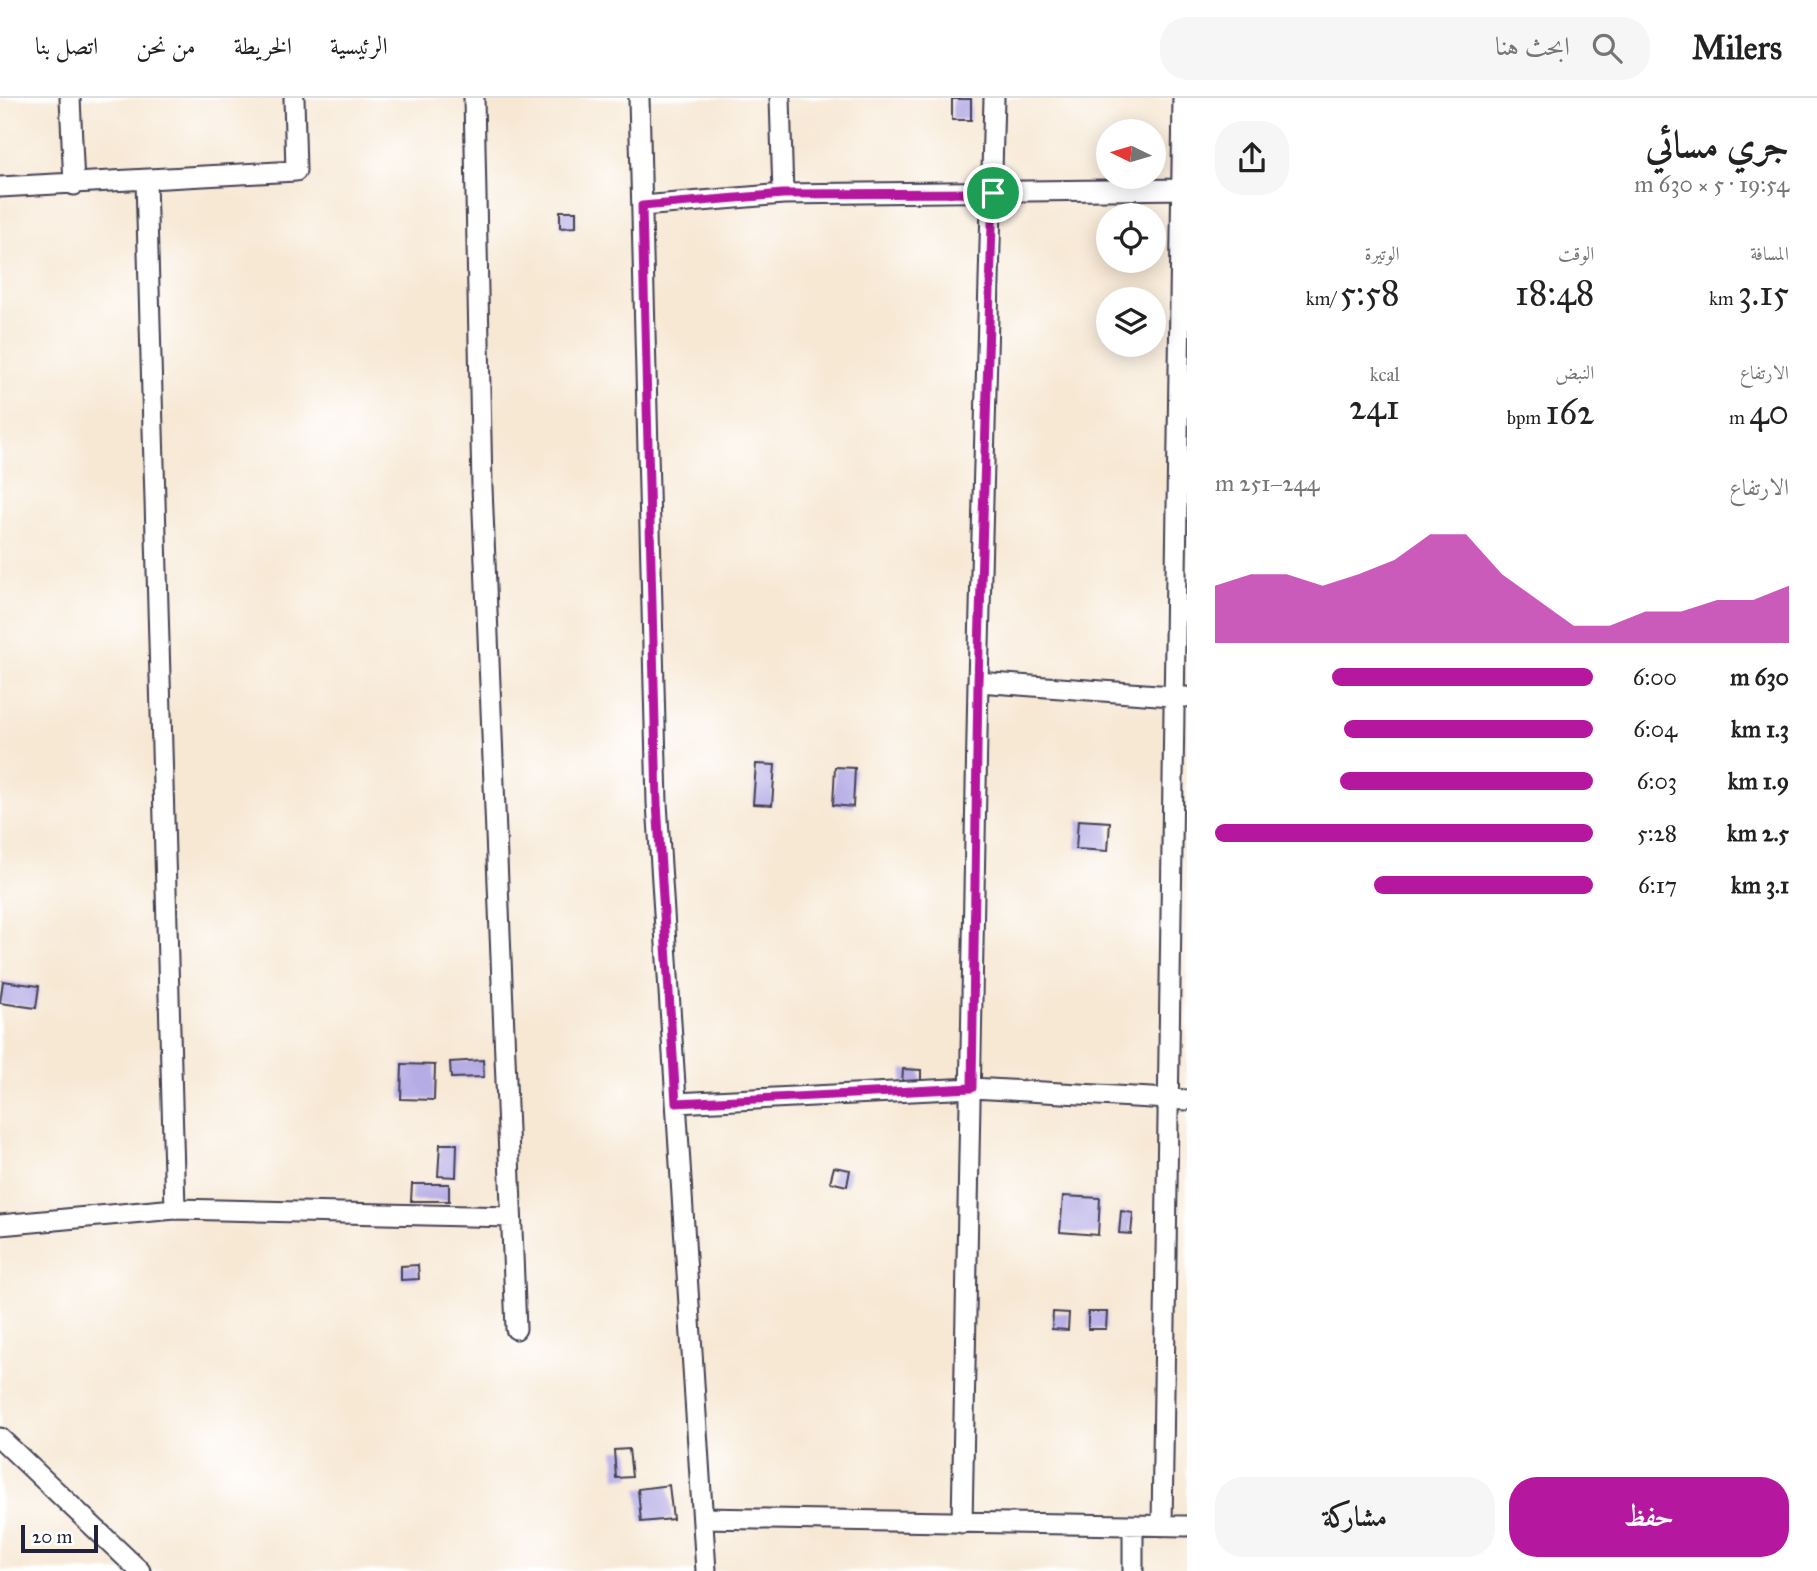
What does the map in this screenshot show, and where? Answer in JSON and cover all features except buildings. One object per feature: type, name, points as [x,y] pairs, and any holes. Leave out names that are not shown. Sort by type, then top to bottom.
[{"type":"street","points":[[70,98],[74,185]]},
{"type":"street","points":[[0,187],[296,171],[293,98]]},
{"type":"street","points":[[474,98],[482,487],[516,1329]]},
{"type":"street","points":[[639,98],[657,803],[706,1571]]},
{"type":"street","points":[[780,98],[783,194]]},
{"type":"street","points":[[962,1523],[978,682],[994,98]]},
{"type":"street","points":[[1162,1526],[1177,1099],[1183,98]]},
{"type":"street","points":[[146,181],[175,1209]]},
{"type":"street","points":[[642,206],[783,194],[1184,189]]},
{"type":"street","points":[[978,682],[1181,697]]},
{"type":"street","points":[[676,1103],[972,1088],[1177,1099]]},
{"type":"street","points":[[0,1225],[175,1209],[511,1217]]},
{"type":"street","points":[[0,1438],[140,1571]]},
{"type":"street","points":[[703,1518],[1187,1527]]},
{"type":"street","points":[[1133,1526],[1133,1571]]},
{"type":"route","points":[[993,193],[978,682],[972,1088],[676,1103],[657,803],[642,206],[783,194],[993,193]]}]
